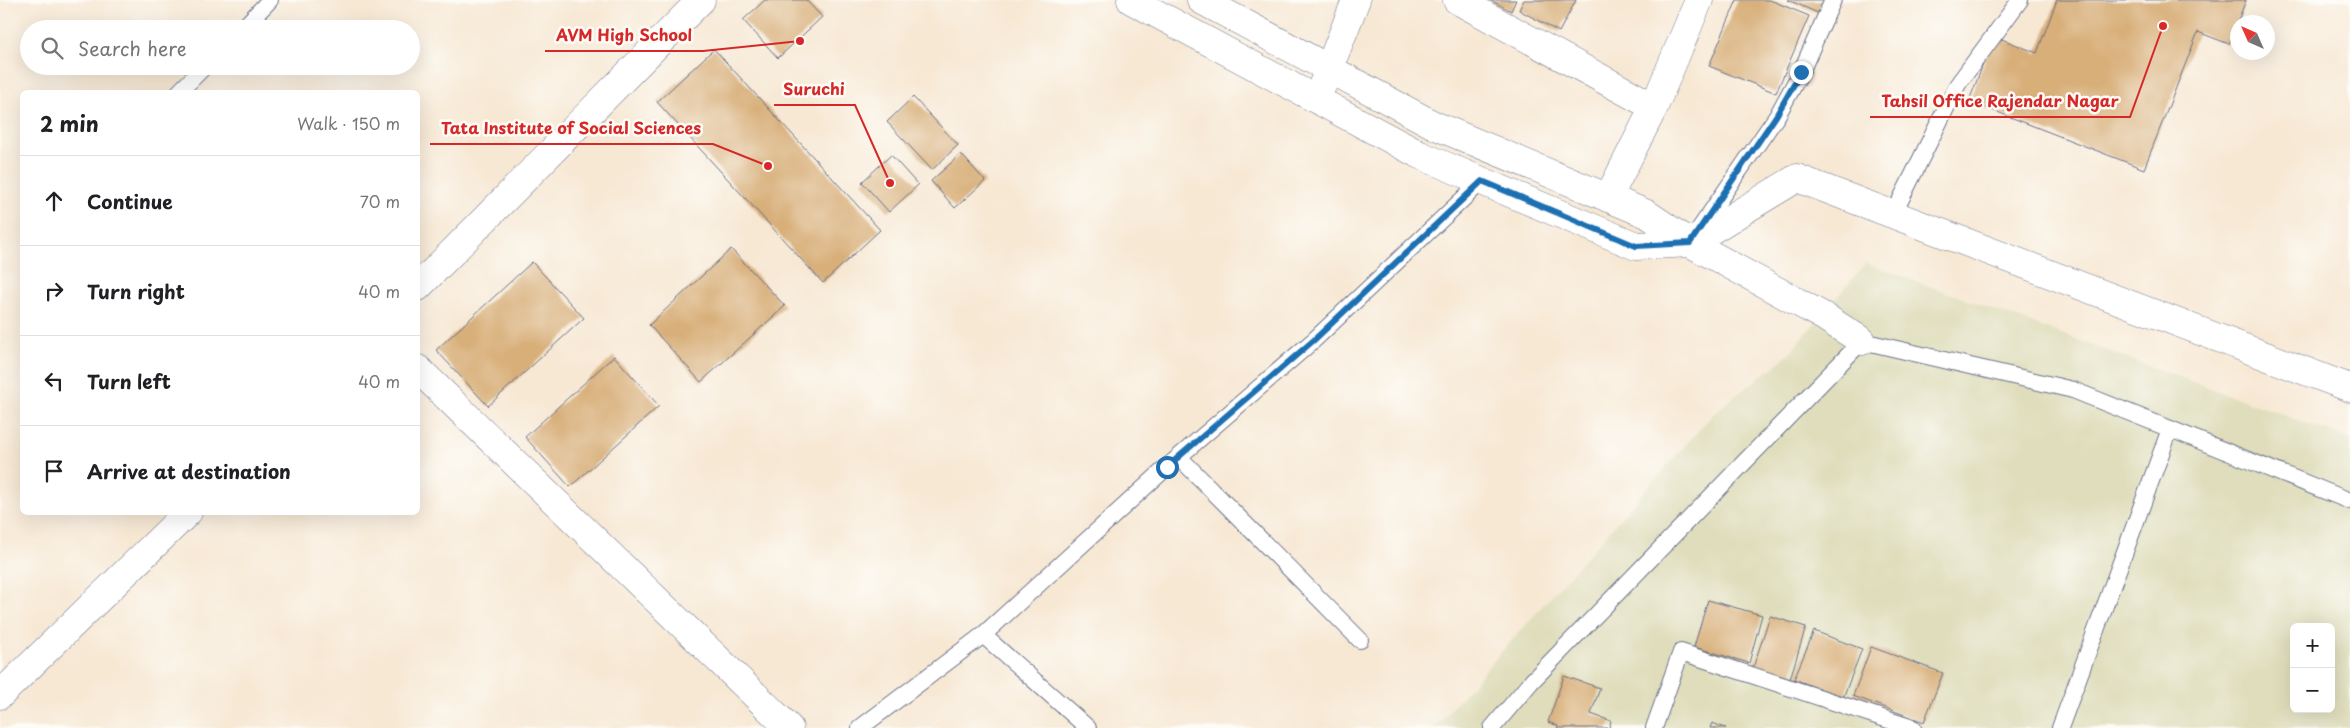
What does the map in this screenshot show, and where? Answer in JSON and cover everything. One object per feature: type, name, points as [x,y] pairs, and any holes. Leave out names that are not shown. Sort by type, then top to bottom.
[{"type":"street","points":[[420,285],[700,0]]},
{"type":"street","points":[[1131,0],[1420,155],[1636,246],[1690,243],[1797,178],[2350,388]]},
{"type":"street","points":[[1202,0],[1434,125],[1647,214],[1690,243],[1823,316],[1862,341]]},
{"type":"street","points":[[1317,99],[1356,0]]},
{"type":"street","points":[[1457,0],[1654,108]]},
{"type":"street","points":[[1608,198],[1654,108],[1699,0]]},
{"type":"street","points":[[420,371],[788,728]]},
{"type":"street","points":[[0,695],[185,515]]},
{"type":"lane","points":[[251,20],[270,0]]},
{"type":"lane","points":[[1690,243],[1776,116],[1801,72],[1833,0]]},
{"type":"lane","points":[[1893,215],[1958,84],[2020,0]]},
{"type":"lane","points":[[180,90],[195,75]]},
{"type":"lane","points":[[860,728],[983,635],[1179,457],[1314,340],[1482,181]]},
{"type":"lane","points":[[1492,728],[1531,682],[1862,341],[2073,390],[2350,501]]},
{"type":"lane","points":[[2060,728],[2170,429]]},
{"type":"lane","points":[[1179,457],[1360,640]]},
{"type":"lane","points":[[983,635],[1088,728]]},
{"type":"lane","points":[[1654,728],[1681,652],[1913,728]]},
{"type":"shaded area","points":[[1866,263],[2350,439],[2350,728],[1434,728],[1715,412],[1787,356]]},
{"type":"building","points":[[765,0],[806,0],[822,17],[778,58],[743,20]]},
{"type":"building","points":[[1490,0],[1516,0],[1511,11]]},
{"type":"building","points":[[1524,0],[1576,0],[1559,32],[1519,10]]},
{"type":"building","points":[[1737,0],[1770,0],[1809,16],[1776,93],[1709,66]]},
{"type":"building","points":[[1788,0],[1824,0],[1818,13]]},
{"type":"building","points":[[2057,0],[2246,0],[2240,15],[2230,15],[2229,44],[2198,32],[2144,169],[1969,101],[1994,36],[2037,53]]},
{"type":"building","points":[[714,49],[880,230],[823,283],[657,102]]},
{"type":"building","points":[[913,97],[958,145],[932,170],[887,122]]},
{"type":"building","points":[[961,154],[985,181],[955,208],[931,181]]},
{"type":"building","points":[[891,155],[918,185],[889,212],[862,182]]},
{"type":"building","points":[[731,249],[785,306],[701,382],[649,325]]},
{"type":"building","points":[[532,262],[584,318],[488,406],[436,350]]},
{"type":"building","points":[[614,356],[659,406],[570,487],[525,437]]},
{"type":"building","points":[[1708,600],[1762,615],[1749,663],[1694,647]]},
{"type":"building","points":[[1770,616],[1806,627],[1789,682],[1752,671]]},
{"type":"building","points":[[1814,631],[1862,649],[1843,698],[1794,679]]},
{"type":"building","points":[[1871,647],[1943,673],[1924,722],[1853,696]]},
{"type":"building","points":[[1564,676],[1600,688],[1591,714],[1611,721],[1609,728],[1557,728],[1558,726],[1548,722]]},
{"type":"building","points":[[1712,723],[1726,728],[1710,728]]},
{"type":"place","name":"Tahsil Office Rajendar Nagar","points":[[2163,26]]},
{"type":"place","name":"AVM High School","points":[[800,41]]},
{"type":"place","name":"Tata Institute of Social Sciences","points":[[768,166]]},
{"type":"place","name":"Suruchi","points":[[890,183]]},
{"type":"route","points":[[1167,467],[1314,340],[1482,181],[1636,246],[1690,243],[1776,116],[1801,72]]}]
